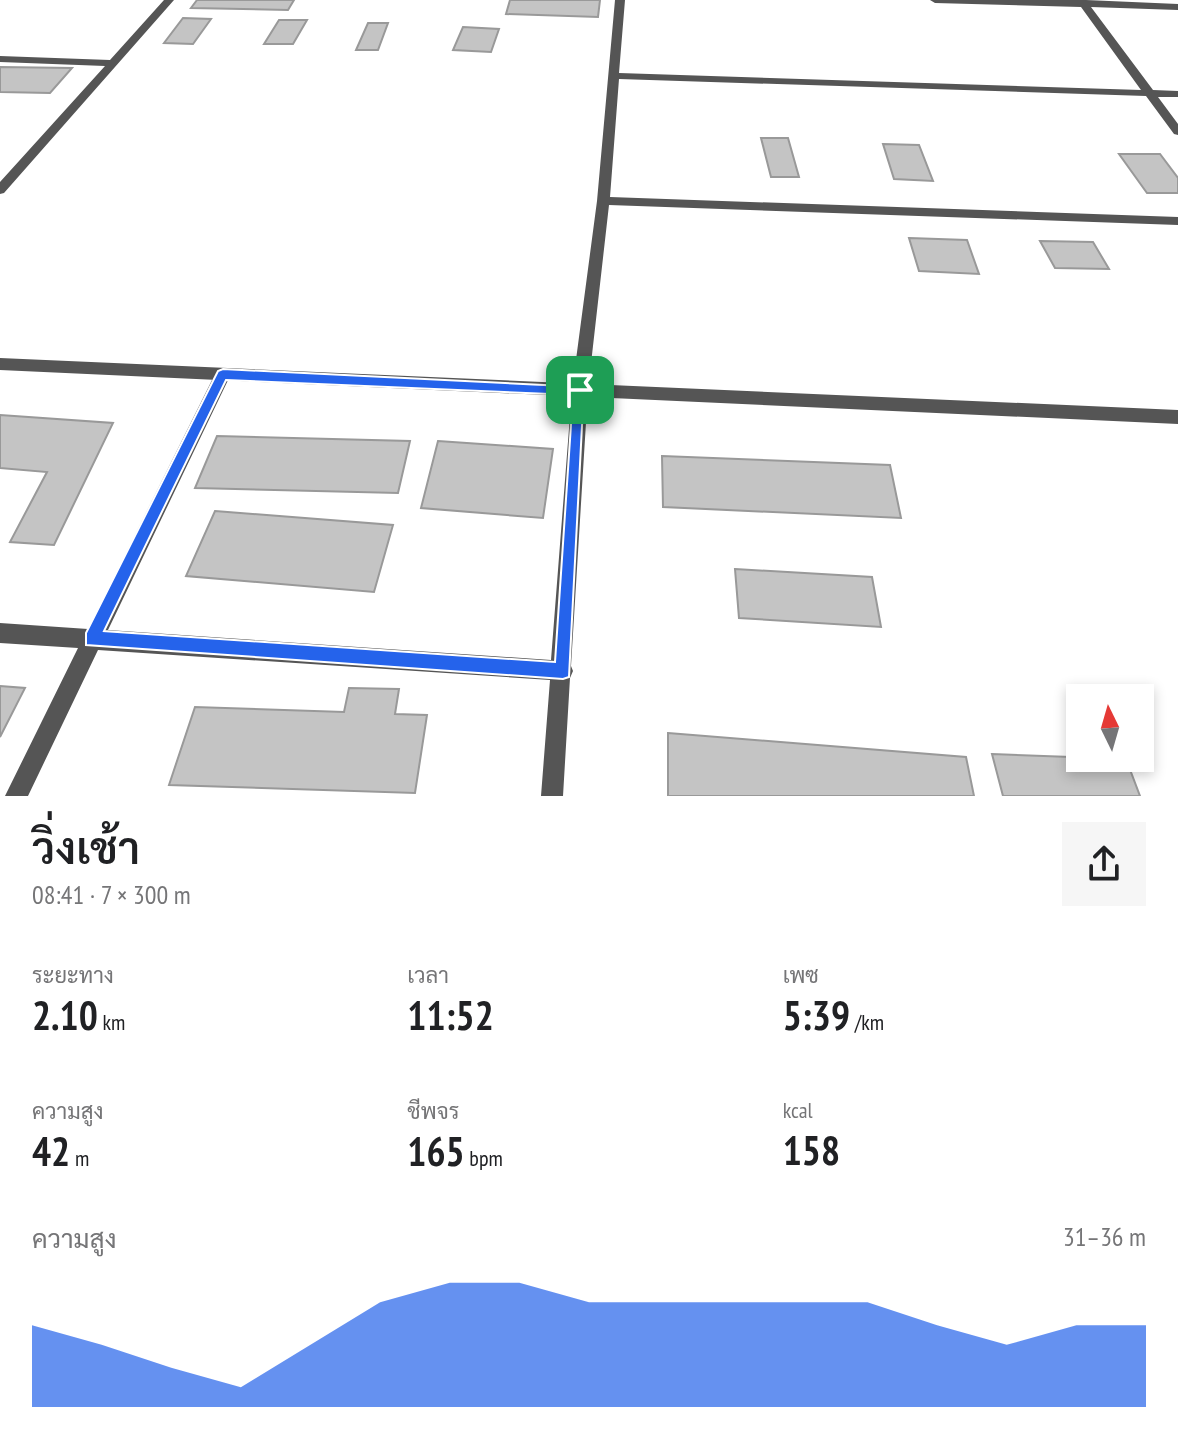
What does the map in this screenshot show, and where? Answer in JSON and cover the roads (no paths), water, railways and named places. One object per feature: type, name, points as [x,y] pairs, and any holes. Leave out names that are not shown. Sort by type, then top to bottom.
[{"type":"street","points":[[0,190],[169,0]]},
{"type":"street","points":[[552,796],[580,390],[603,201],[620,0]]},
{"type":"street","points":[[935,0],[1178,7]]},
{"type":"street","points":[[1083,2],[1178,132]]},
{"type":"street","points":[[0,59],[113,63]]},
{"type":"street","points":[[613,76],[1178,94]]},
{"type":"street","points":[[603,201],[1178,221]]},
{"type":"street","points":[[0,364],[1178,417]]},
{"type":"street","points":[[16,796],[223,374]]},
{"type":"street","points":[[0,633],[563,671]]}]
